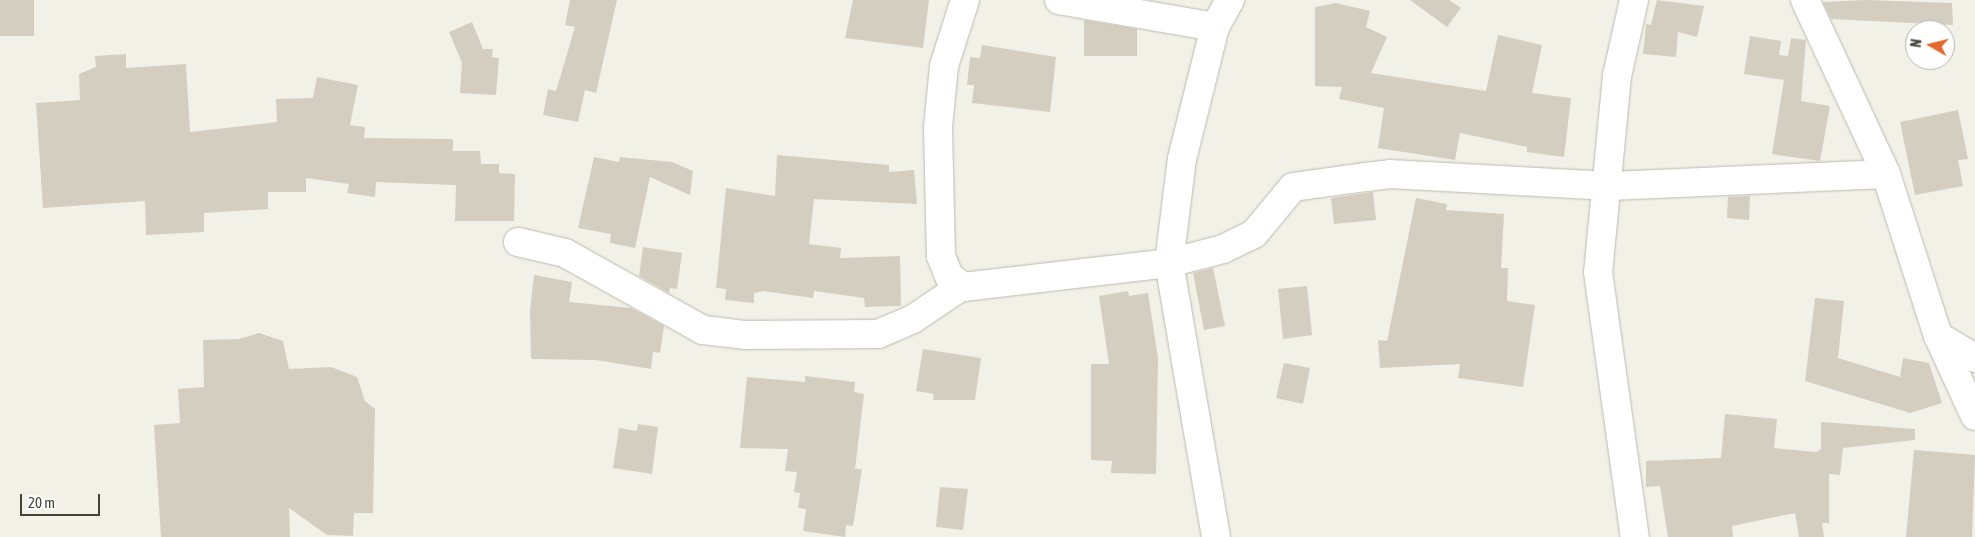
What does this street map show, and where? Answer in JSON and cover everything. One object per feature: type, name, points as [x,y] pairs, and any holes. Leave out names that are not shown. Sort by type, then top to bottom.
[{"type":"street","points":[[962,286],[949,276],[941,256],[938,127],[944,66],[965,0]]},
{"type":"street","points":[[1059,0],[1215,27]]},
{"type":"street","points":[[1216,537],[1169,263],[1182,159],[1215,27],[1230,0]]},
{"type":"street","points":[[1634,0],[1617,76],[1610,186],[1598,272],[1635,537]]},
{"type":"street","points":[[1805,0],[1886,174],[1938,336],[1975,416]]},
{"type":"street","points":[[518,242],[565,253],[703,330],[745,335],[878,334],[914,319],[962,286],[1169,263],[1223,249],[1254,234],[1293,187],[1390,174],[1610,186],[1886,174]]},
{"type":"street","points":[[1938,336],[1975,358]]},
{"type":"building","points":[[0,0],[34,0],[34,36],[0,36]]},
{"type":"building","points":[[570,0],[617,0],[596,93],[585,90],[578,122],[543,115],[548,89],[556,91],[575,27],[565,25]]},
{"type":"building","points":[[853,0],[929,0],[923,48],[845,38]]},
{"type":"building","points":[[1410,0],[1449,0],[1461,8],[1447,27]]},
{"type":"building","points":[[1657,0],[1704,6],[1697,37],[1678,32],[1676,57],[1643,54],[1646,24],[1651,25]]},
{"type":"building","points":[[1865,0],[1952,3],[1953,20],[1905,20],[1905,23],[1831,19],[1823,2]]},
{"type":"building","points":[[1336,3],[1370,11],[1366,27],[1387,37],[1371,73],[1486,91],[1498,35],[1542,45],[1532,93],[1571,98],[1564,157],[1527,152],[1527,147],[1460,133],[1455,160],[1378,148],[1384,108],[1339,99],[1342,87],[1315,86],[1315,7]]},
{"type":"building","points":[[1084,20],[1137,29],[1137,56],[1084,56]]},
{"type":"building","points":[[472,22],[483,49],[493,49],[492,57],[499,58],[496,95],[460,93],[462,63],[449,32]]},
{"type":"building","points":[[1750,36],[1781,41],[1779,55],[1788,56],[1791,38],[1806,40],[1801,101],[1830,106],[1820,161],[1772,154],[1784,80],[1744,74]]},
{"type":"building","points":[[982,45],[1056,57],[1050,112],[972,103],[974,85],[967,85],[970,57],[980,58]]},
{"type":"building","points":[[126,54],[126,68],[186,64],[190,132],[277,122],[276,99],[313,98],[317,77],[358,85],[350,125],[365,127],[364,138],[453,139],[453,151],[480,151],[481,164],[499,164],[499,173],[515,174],[514,221],[455,221],[456,185],[376,182],[375,197],[347,193],[349,184],[306,178],[306,192],[268,192],[268,209],[204,213],[204,232],[146,235],[145,201],[43,208],[36,103],[80,100],[79,74],[96,67],[95,56]]},
{"type":"building","points":[[1958,110],[1968,159],[1958,160],[1963,186],[1915,195],[1900,122]]},
{"type":"building","points":[[777,155],[889,165],[889,172],[914,170],[917,204],[814,199],[809,244],[841,248],[840,258],[900,256],[901,306],[865,307],[864,298],[814,291],[813,298],[763,291],[754,293],[754,303],[725,300],[726,289],[716,288],[726,188],[775,196]]},
{"type":"building","points":[[594,157],[619,162],[620,157],[672,162],[693,171],[690,195],[650,177],[635,248],[610,243],[611,234],[578,228]]},
{"type":"building","points":[[1373,192],[1376,220],[1334,224],[1331,198]]},
{"type":"building","points":[[1750,196],[1749,220],[1727,218],[1728,197]]},
{"type":"building","points":[[1416,198],[1447,204],[1446,210],[1504,214],[1501,268],[1508,268],[1507,301],[1535,305],[1523,387],[1458,378],[1460,364],[1380,368],[1378,340],[1387,341]]},
{"type":"building","points":[[643,247],[682,253],[677,289],[670,288],[669,293],[639,276]]},
{"type":"building","points":[[1213,268],[1225,326],[1204,330],[1193,273]]},
{"type":"building","points":[[534,275],[572,282],[569,302],[631,308],[664,326],[660,353],[653,352],[651,369],[596,360],[531,359],[530,310]]},
{"type":"building","points":[[1307,286],[1312,335],[1283,339],[1278,289]]},
{"type":"building","points":[[1128,291],[1129,296],[1148,293],[1158,358],[1156,474],[1111,473],[1112,461],[1091,460],[1091,364],[1109,364],[1099,296]]},
{"type":"building","points":[[1815,298],[1844,301],[1838,358],[1900,377],[1903,358],[1929,363],[1942,403],[1910,413],[1805,381]]},
{"type":"building","points":[[259,333],[283,341],[289,369],[331,367],[357,377],[365,401],[375,409],[373,513],[354,513],[353,536],[327,535],[289,508],[290,537],[161,537],[154,425],[180,423],[178,389],[204,387],[203,340],[239,339]]},
{"type":"building","points":[[923,349],[981,358],[975,400],[933,400],[934,394],[916,391]]},
{"type":"building","points":[[1284,363],[1310,368],[1303,404],[1276,398]]},
{"type":"building","points":[[805,376],[855,382],[854,392],[864,394],[855,469],[862,469],[853,526],[846,525],[845,537],[803,531],[806,509],[798,508],[800,493],[794,492],[797,472],[785,471],[788,449],[740,448],[747,377],[805,382]]},
{"type":"building","points":[[1725,414],[1777,419],[1774,448],[1816,452],[1821,449],[1821,422],[1915,429],[1915,440],[1843,448],[1840,475],[1829,474],[1829,523],[1822,523],[1824,537],[1799,537],[1795,513],[1732,526],[1733,537],[1668,537],[1660,486],[1646,487],[1646,461],[1721,458]]},
{"type":"building","points":[[638,424],[658,427],[652,474],[613,468],[619,428],[637,431]]},
{"type":"building","points":[[1914,450],[1975,455],[1972,537],[1906,537]]},
{"type":"building","points":[[940,487],[968,489],[963,530],[936,527]]}]
